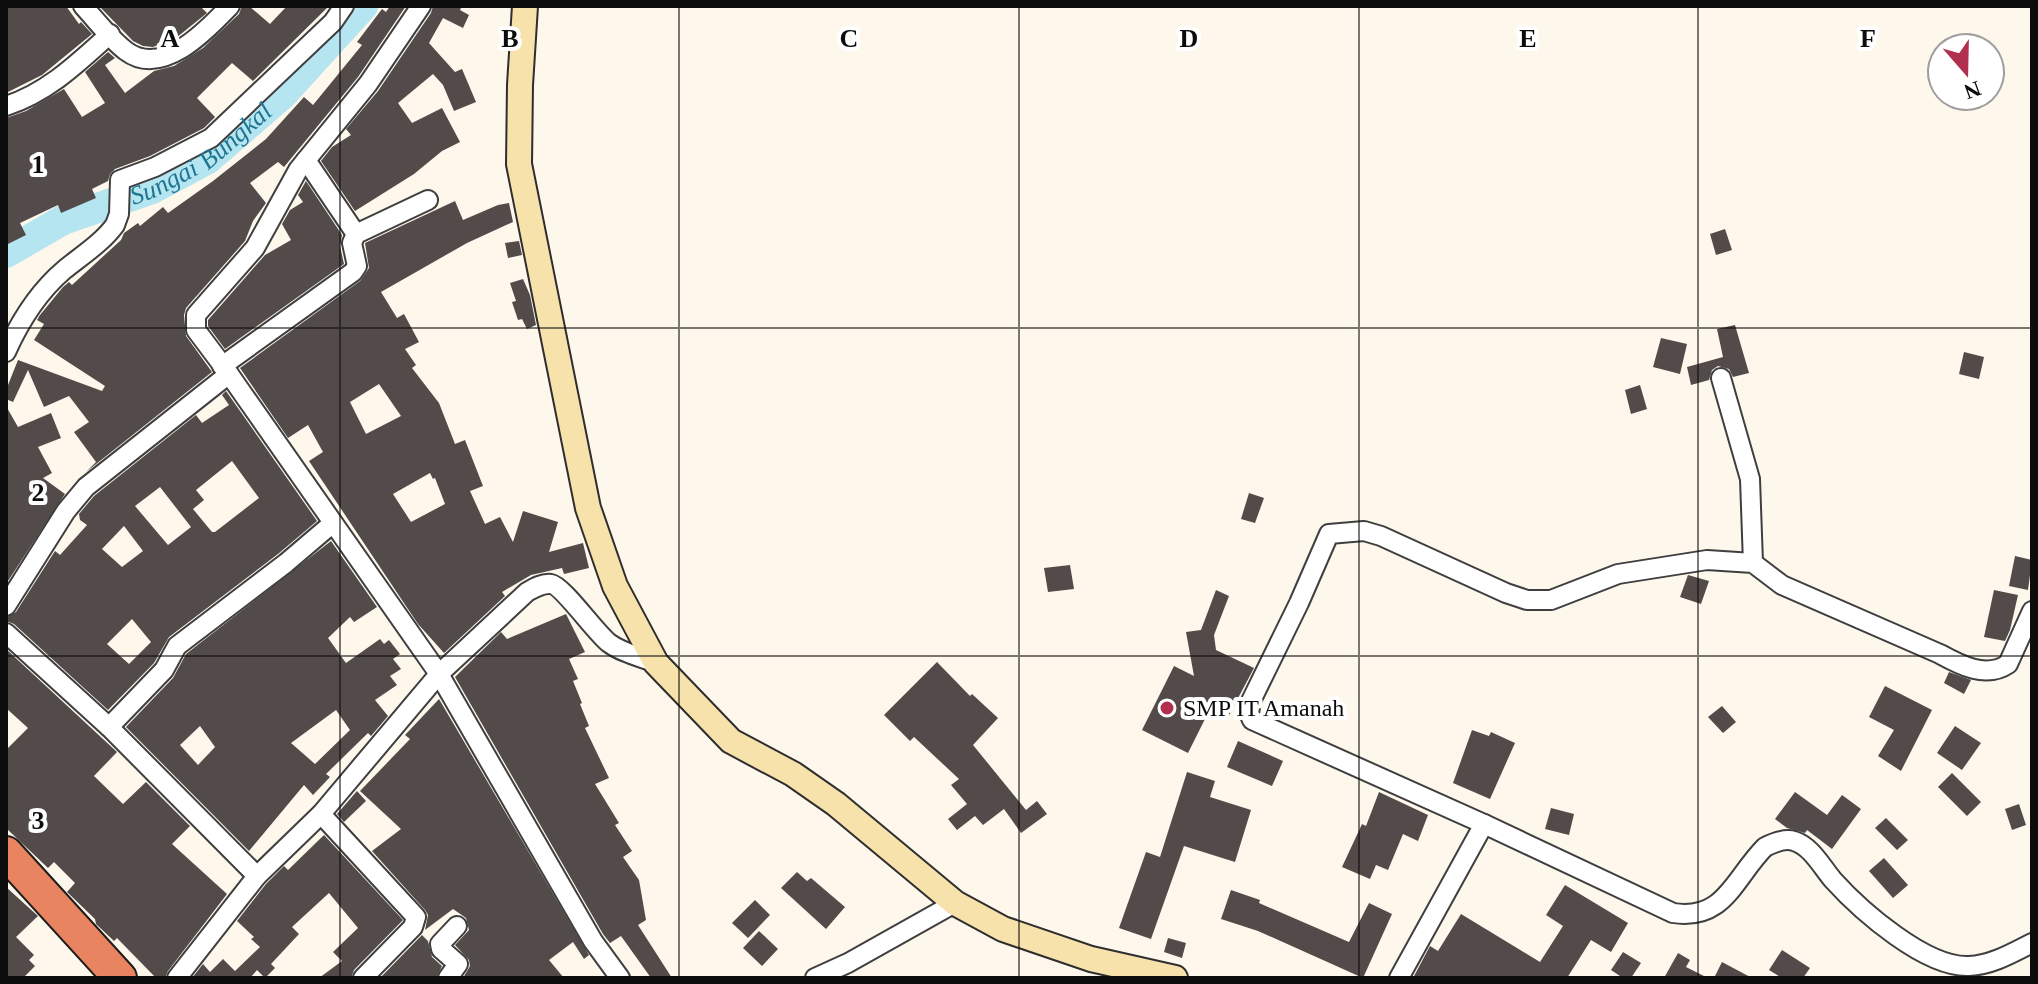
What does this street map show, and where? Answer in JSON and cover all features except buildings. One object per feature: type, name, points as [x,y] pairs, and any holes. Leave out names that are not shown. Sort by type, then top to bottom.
[{"type":"highway","points":[[6,853],[120,978]]},
{"type":"main road","points":[[525,6],[520,85],[519,164],[522,180],[588,508],[615,586],[656,663],[731,741],[793,774],[836,804],[955,903],[1003,929],[1091,959],[1175,978]]},
{"type":"street","points":[[83,6],[127,52],[149,61],[166,58],[178,51],[230,6]]},
{"type":"street","points":[[6,352],[17,328],[38,297],[63,270],[112,230],[119,214],[119,182],[122,178],[197,147],[225,127],[333,22],[344,6]]},
{"type":"street","points":[[421,6],[368,84],[293,178],[255,248],[194,319],[196,330],[439,674],[593,941],[620,978]]},
{"type":"street","points":[[6,106],[23,100],[64,75],[110,34]]},
{"type":"street","points":[[306,160],[356,234]]},
{"type":"street","points":[[6,606],[66,511],[86,487],[226,370],[353,272],[357,266],[352,243],[356,234],[428,200]]},
{"type":"street","points":[[1721,378],[1750,479],[1753,563]]},
{"type":"street","points":[[109,727],[164,670],[177,646],[333,523]]},
{"type":"street","points":[[2032,611],[2008,664],[1995,670],[1977,670],[1959,665],[1782,585],[1753,563],[1728,560],[1676,564],[1618,574],[1551,600],[1527,600],[1381,536],[1364,531],[1329,534],[1251,701],[1249,713],[1252,720],[1673,913],[1689,915],[1712,909],[1765,847],[1775,842],[1795,841],[1807,849],[1852,901],[1873,919],[1937,960],[1958,966],[1982,965],[2032,943]]},
{"type":"street","points":[[177,978],[257,876],[321,814],[439,674],[527,592],[551,584],[565,593],[608,642],[656,663]]},
{"type":"street","points":[[6,633],[109,727],[257,876]]},
{"type":"street","points":[[321,814],[416,917],[413,927],[363,978]]},
{"type":"street","points":[[1399,978],[1484,824]]},
{"type":"street","points":[[815,978],[955,903]]},
{"type":"street","points":[[448,978],[458,964],[441,949],[440,944],[457,926]]},
{"type":"waterway","name":"Sungai Bungkal","points":[[6,253],[63,220],[152,189],[208,159],[282,95],[363,6]]},
{"type":"place","name":"SMP IT Amanah","points":[[1167,708]]}]
